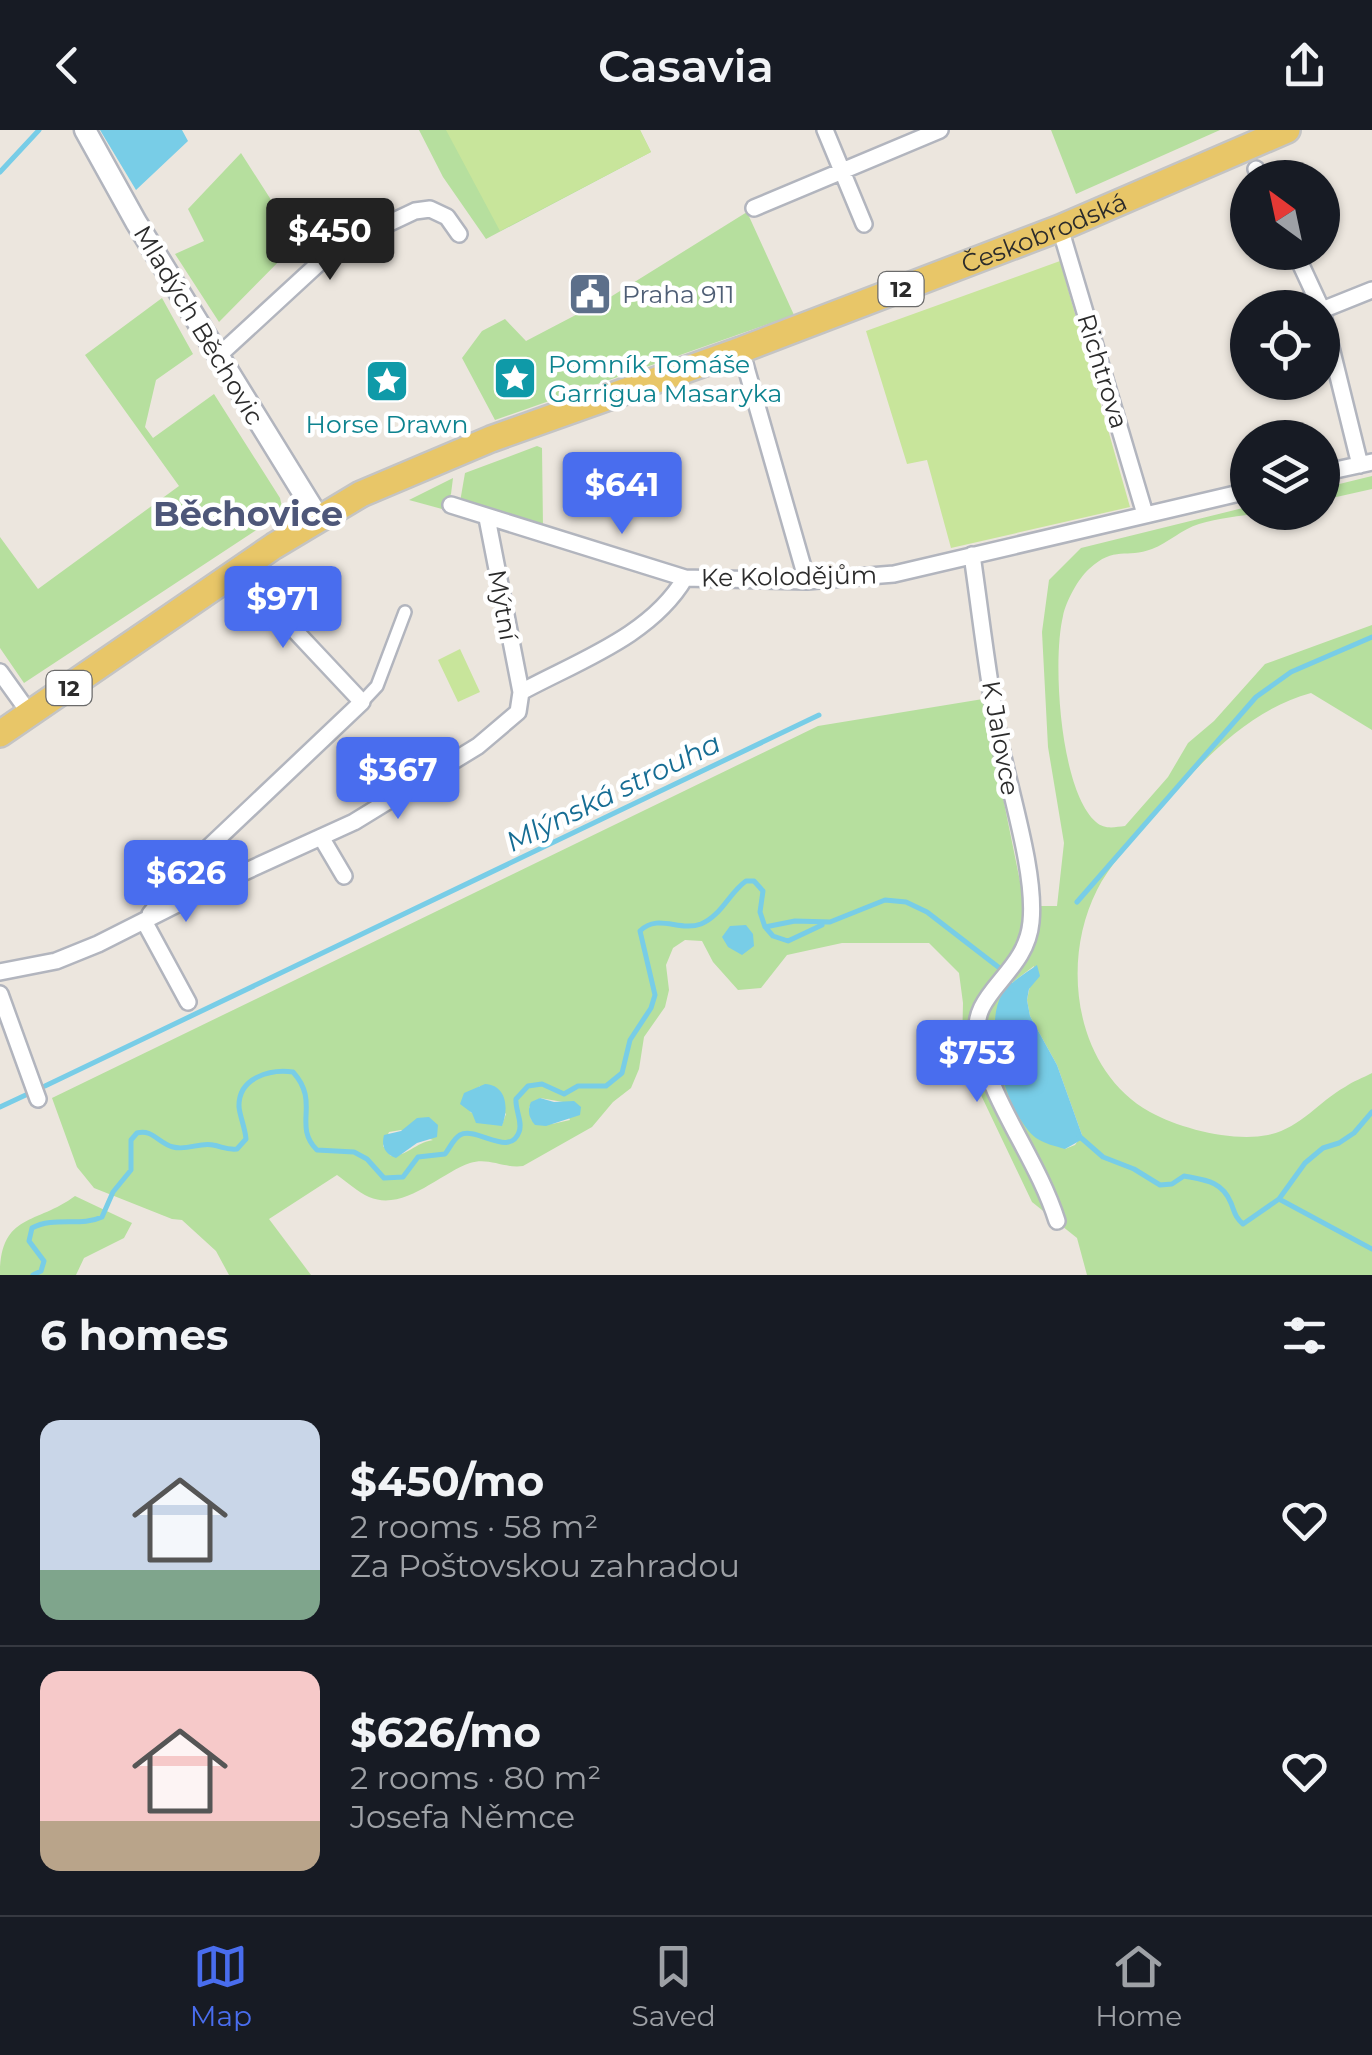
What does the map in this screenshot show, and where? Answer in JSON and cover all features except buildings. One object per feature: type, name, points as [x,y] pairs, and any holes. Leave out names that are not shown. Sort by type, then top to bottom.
[{"type":"main road","name":"Českobrodská","points":[[0,734],[238,570],[366,492],[491,439],[741,350],[1251,156],[1287,130]]},
{"type":"street","name":"Mladých Běchovic","points":[[85,130],[217,357],[318,518]]},
{"type":"street","points":[[826,130],[864,224]]},
{"type":"street","points":[[754,208],[940,130]]},
{"type":"street","points":[[217,357],[318,264],[360,238],[415,211],[430,209],[447,218],[459,234]]},
{"type":"street","name":"Richtrova","points":[[1060,228],[1145,514]]},
{"type":"street","points":[[1340,303],[1372,290]]},
{"type":"street","points":[[741,350],[807,581]]},
{"type":"street","points":[[1340,373],[1366,464],[1340,470]]},
{"type":"street","name":"Ke Kolodějům","points":[[451,505],[685,578],[807,581],[894,574],[1230,495]]},
{"type":"street","name":"Mýtní","points":[[488,518],[520,692]]},
{"type":"street","name":"K Jalovce","points":[[972,555],[999,738],[1031,892],[1027,945],[1014,968],[981,1004],[978,1040],[992,1085],[1057,1221]]},
{"type":"street","points":[[238,570],[362,702]]},
{"type":"street","points":[[0,972],[56,961],[367,814],[478,746],[518,712],[520,692],[649,622],[672,600],[685,578]]},
{"type":"street","points":[[144,921],[190,866],[377,686],[406,612]]},
{"type":"street","points":[[0,672],[30,714]]},
{"type":"street","points":[[320,837],[344,876]]},
{"type":"street","points":[[144,921],[188,1002]]},
{"type":"street","points":[[0,994],[38,1098]]},
{"type":"green space","points":[[419,130],[640,130],[651,152],[486,239],[443,177]]},
{"type":"green space","points":[[446,130],[640,130],[651,152],[500,231]]},
{"type":"green space","points":[[1051,130],[1220,130],[1076,194]]},
{"type":"green space","points":[[241,153],[298,242],[219,322],[175,254],[204,241],[188,209]]},
{"type":"green space","points":[[747,212],[794,315],[495,420],[462,358],[482,331],[505,319],[526,341],[612,296]]},
{"type":"green space","points":[[1060,261],[1130,507],[951,548],[927,460],[907,464],[866,331]]},
{"type":"green space","points":[[162,298],[193,354],[156,380],[145,427],[153,438],[214,394],[282,507],[279,515],[24,683],[0,648],[0,537],[38,589],[179,486],[85,355]]},
{"type":"green space","points":[[537,446],[542,448],[543,527],[460,502],[465,473]]},
{"type":"green space","points":[[1372,476],[1372,489],[1340,496],[1340,484]]},
{"type":"green space","points":[[453,478],[451,494],[442,509],[409,500]]},
{"type":"green space","points":[[1230,511],[1230,518],[1199,524],[1152,549],[1106,557],[1085,573],[1070,597],[1063,616],[1058,663],[1067,755],[1084,806],[1096,822],[1110,827],[1125,826],[1168,777],[1188,743],[1214,721],[1265,664],[1372,625],[1372,730],[1311,693],[1263,714],[1220,746],[1164,804],[1102,881],[1086,919],[1078,981],[1091,1043],[1105,1070],[1125,1093],[1150,1112],[1192,1129],[1239,1137],[1280,1132],[1335,1093],[1372,1073],[1372,1275],[1087,1275],[1077,1238],[1032,1202],[980,1093],[962,1045],[959,973],[929,943],[842,943],[787,955],[761,988],[738,990],[713,962],[702,941],[685,940],[673,948],[666,965],[669,990],[665,1007],[644,1037],[639,1069],[631,1088],[592,1127],[523,1166],[470,1163],[395,1199],[369,1197],[337,1175],[269,1219],[311,1275],[229,1275],[216,1251],[182,1220],[94,1188],[77,1167],[52,1098],[818,726],[983,699],[1025,906],[1057,906],[1064,843],[1048,747],[1042,632],[1049,580],[1081,548]],"holes":[[[1034,966],[1027,1000],[1030,1016],[1057,1065],[1082,1135],[1075,1145],[1065,1149],[1008,986]],[[480,1086],[506,1114],[502,1125],[470,1112],[475,1090]],[[540,1098],[563,1102],[570,1120],[552,1124],[531,1120],[529,1107]],[[401,1130],[433,1140],[391,1156],[383,1146],[389,1132]]]},
{"type":"green space","points":[[460,649],[480,692],[458,702],[438,660]]},
{"type":"green space","points":[[75,1196],[132,1223],[124,1238],[84,1258],[76,1275],[0,1275],[6,1241],[13,1230]]},
{"type":"water","points":[[100,130],[182,130],[188,141],[136,190]]},
{"type":"water","points":[[746,925],[753,934],[754,946],[742,955],[728,947],[722,937],[730,926]]},
{"type":"water","points":[[1037,965],[1040,976],[1029,989],[1027,1000],[1030,1016],[1057,1065],[1082,1135],[1081,1140],[1065,1149],[1039,1140],[1025,1126],[1007,1091],[996,1048],[996,1009],[1002,994]]},
{"type":"water","points":[[485,1084],[502,1093],[502,1126],[476,1123],[472,1113],[460,1104],[464,1093]]},
{"type":"water","points":[[540,1098],[574,1101],[581,1107],[580,1115],[546,1126],[535,1125],[529,1108],[531,1102]]},
{"type":"water","points":[[429,1117],[438,1125],[437,1137],[417,1143],[396,1158],[387,1152],[384,1135],[401,1131],[417,1118]]},
{"type":"waterway","points":[[0,172],[39,130]]},
{"type":"waterway","points":[[1077,902],[1256,697],[1291,672],[1372,637]]},
{"type":"waterway","name":"Mlýnská strouha","points":[[45,1086],[819,715]]},
{"type":"waterway","points":[[33,1275],[41,1271],[44,1261],[29,1241],[32,1228],[102,1217],[113,1192],[131,1170],[131,1140],[137,1133],[147,1133],[178,1148],[208,1144],[237,1149],[246,1139],[240,1097],[250,1082],[266,1074],[293,1072],[301,1083],[307,1132],[317,1150],[354,1152],[367,1159],[384,1178],[403,1177],[418,1157],[445,1154],[460,1135],[475,1134],[501,1142],[515,1139],[520,1128],[516,1099],[528,1086],[542,1084],[564,1094],[578,1086],[606,1086],[622,1073],[630,1040],[655,995],[640,931],[654,923],[701,924],[746,881],[754,881],[763,891],[760,912],[765,927],[795,921],[830,922],[885,900],[906,902],[927,912],[1006,973],[1012,990]]},
{"type":"waterway","points":[[766,928],[773,936],[788,941],[822,925]]},
{"type":"waterway","name":"Mlýnská strouha","points":[[0,1107],[30,1093]]},
{"type":"waterway","points":[[1079,1136],[1103,1157],[1160,1185],[1172,1184],[1184,1176],[1212,1183],[1223,1190],[1243,1224],[1279,1199],[1305,1163],[1323,1148],[1354,1133],[1372,1112]]},
{"type":"waterway","points":[[1279,1199],[1372,1249]]},
{"type":"place","name":"Praha 911","points":[[590,294]]},
{"type":"place","name":"Pomník Tomáše Garrigua Masaryka","points":[[515,378]]},
{"type":"place","name":"Horse Drawn","points":[[387,381]]},
{"type":"district","name":"Běchovice","points":[[248,514]]}]
